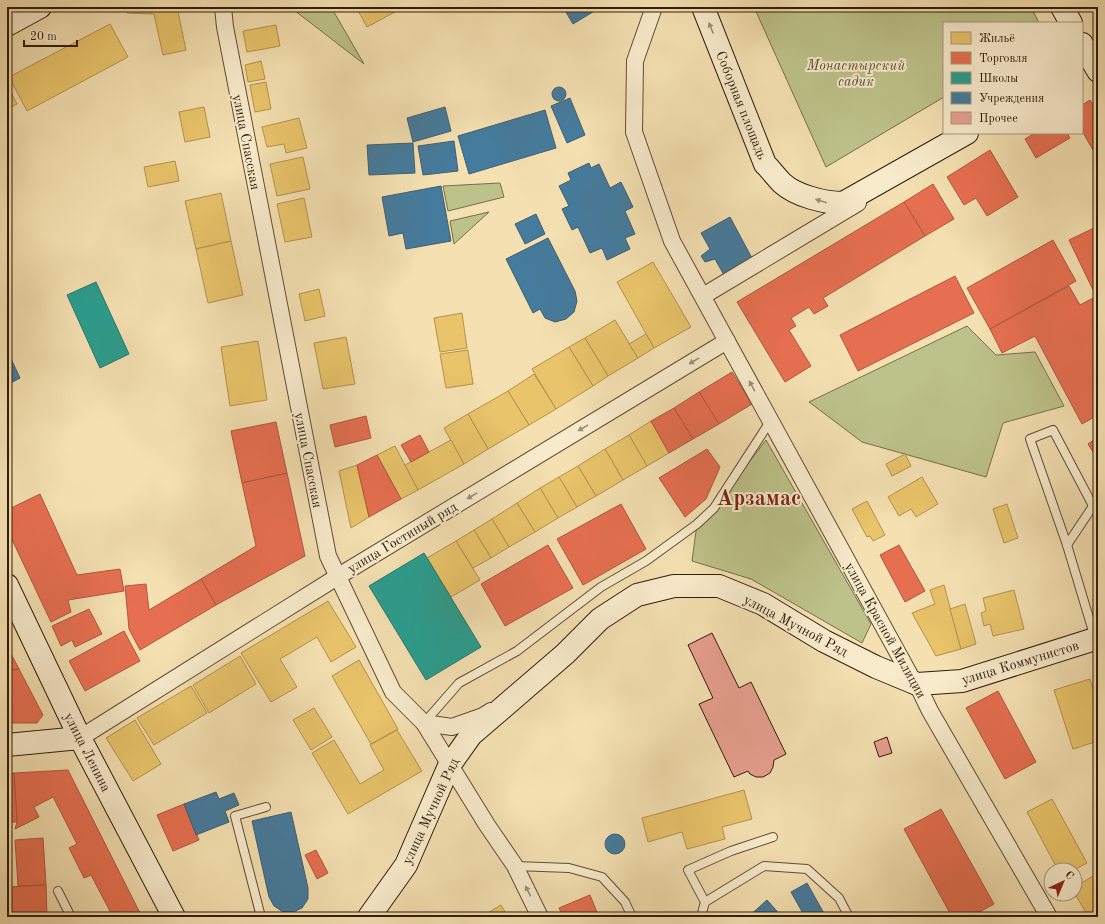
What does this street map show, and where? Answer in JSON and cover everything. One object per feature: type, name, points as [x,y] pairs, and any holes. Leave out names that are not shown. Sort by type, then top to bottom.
[{"type":"street","points":[[7,25],[40,7]]},
{"type":"street","name":"улица Спасская","points":[[223,7],[225,27],[328,556],[336,577],[393,692],[424,723],[449,766],[514,866],[540,917]]},
{"type":"street","points":[[654,7],[635,61],[634,132],[672,241],[727,341]]},
{"type":"street","name":"Соборная площадь","points":[[703,7],[765,164],[783,184],[804,195],[827,203],[843,203],[965,134]]},
{"type":"street","points":[[1062,7],[1070,22]]},
{"type":"street","points":[[1083,46],[1093,66]]},
{"type":"street","points":[[703,296],[974,134]]},
{"type":"street","name":"улица Гостиный ряд","points":[[80,738],[336,577],[727,341]]},
{"type":"street","name":"улица Красной Милиции","points":[[727,341],[911,677],[917,684],[930,711],[1049,917]]},
{"type":"street","name":"улица Ленина","points":[[7,586],[80,738],[174,917]]},
{"type":"street","name":"улица Мучной Ряд","points":[[369,917],[406,865],[449,766],[471,734],[565,654],[600,619],[637,595],[674,586],[719,586],[762,604],[824,641],[876,667],[917,684]]},
{"type":"street","name":"улица Коммунистов","points":[[917,684],[962,681],[1097,639]]},
{"type":"street","name":"улица Мучной Ряд","points":[[424,723],[452,726],[484,716],[516,695]]},
{"type":"street","points":[[7,745],[80,738]]},
{"type":"lane","points":[[424,723],[459,683],[517,651],[601,587],[646,562],[697,524],[714,508],[771,420]]},
{"type":"lane","points":[[1067,545],[1095,505],[1053,430],[1030,439],[1067,545],[1097,639]]},
{"type":"lane","points":[[261,917],[235,816],[266,807]]},
{"type":"lane","points":[[701,917],[705,902],[688,870],[732,851],[773,837]]},
{"type":"lane","points":[[514,866],[569,868],[602,877],[624,902],[632,917]]},
{"type":"lane","points":[[705,902],[764,866],[807,869],[839,898],[849,917]]},
{"type":"lane","points":[[58,891],[71,917]]},
{"type":"green space","points":[[290,7],[331,7],[364,64]]},
{"type":"green space","name":"Монастырский садик","points":[[754,7],[1031,7],[1038,22],[943,22],[943,98],[826,167]]},
{"type":"green space","points":[[500,183],[504,197],[448,211],[443,186]]},
{"type":"green space","points":[[489,212],[454,244],[450,221]]},
{"type":"green space","points":[[967,326],[996,355],[1035,352],[1064,406],[1003,423],[986,477],[862,442],[809,402]]},
{"type":"green space","points":[[766,440],[871,624],[862,643],[751,579],[692,561],[697,524],[714,508]]},
{"type":"building: Жильё","points":[[127,7],[151,7],[151,14],[127,13]]},
{"type":"building: Жильё","points":[[151,7],[177,7],[186,50],[163,55],[154,14],[151,14]]},
{"type":"building: Жильё","points":[[356,7],[404,7],[367,27]]},
{"type":"building: Жильё","points":[[110,24],[128,57],[27,111],[9,77]]},
{"type":"building: Жильё","points":[[276,25],[280,46],[247,52],[243,31]]},
{"type":"building: Жильё","points":[[261,61],[265,79],[248,82],[245,65]]},
{"type":"building: Жильё","points":[[266,82],[271,109],[255,112],[250,85]]},
{"type":"building: Жильё","points":[[7,85],[17,104],[7,110]]},
{"type":"building: Жильё","points":[[204,107],[210,137],[185,142],[179,112]]},
{"type":"building: Жильё","points":[[299,118],[307,148],[286,153],[284,144],[267,147],[262,127]]},
{"type":"building: Жильё","points":[[303,157],[310,189],[277,196],[270,164]]},
{"type":"building: Жильё","points":[[175,161],[179,181],[148,187],[144,167]]},
{"type":"building: Жильё","points":[[221,193],[231,241],[196,249],[185,201]]},
{"type":"building: Жильё","points":[[304,198],[312,237],[285,242],[277,204]]},
{"type":"building: Жильё","points":[[231,241],[243,295],[208,303],[196,249]]},
{"type":"building: Жильё","points":[[653,262],[691,327],[654,348],[617,282]]},
{"type":"building: Жильё","points":[[319,289],[325,316],[305,321],[299,294]]},
{"type":"building: Жильё","points":[[462,313],[467,348],[440,352],[434,318]]},
{"type":"building: Жильё","points":[[615,320],[638,358],[608,376],[585,338]]},
{"type":"building: Жильё","points":[[646,334],[654,348],[638,358],[629,344]]},
{"type":"building: Жильё","points":[[346,337],[355,384],[323,389],[314,343]]},
{"type":"building: Жильё","points":[[585,338],[608,376],[593,386],[569,347]]},
{"type":"building: Жильё","points":[[258,341],[267,400],[230,406],[221,347]]},
{"type":"building: Жильё","points":[[569,347],[593,386],[556,409],[532,369]]},
{"type":"building: Жильё","points":[[468,350],[473,384],[446,388],[440,354]]},
{"type":"building: Жильё","points":[[534,374],[556,409],[529,425],[508,391]]},
{"type":"building: Жильё","points":[[508,391],[529,425],[488,449],[468,414]]},
{"type":"building: Жильё","points":[[468,414],[488,449],[464,464],[444,428]]},
{"type":"building: Жильё","points":[[651,421],[669,453],[647,466],[629,435]]},
{"type":"building: Жильё","points":[[629,435],[647,466],[623,480],[605,449]]},
{"type":"building: Жильё","points":[[451,440],[464,464],[418,490],[405,465]]},
{"type":"building: Жильё","points":[[395,446],[418,490],[401,499],[377,455]]},
{"type":"building: Жильё","points":[[605,449],[623,480],[596,496],[578,466]]},
{"type":"building: Жильё","points":[[905,454],[911,466],[892,476],[886,464]]},
{"type":"building: Жильё","points":[[357,465],[369,517],[351,528],[339,471]]},
{"type":"building: Жильё","points":[[578,466],[596,496],[577,507],[559,477]]},
{"type":"building: Жильё","points":[[559,477],[577,507],[558,518],[540,488]]},
{"type":"building: Жильё","points":[[922,477],[938,504],[916,517],[911,509],[899,516],[888,497]]},
{"type":"building: Жильё","points":[[540,488],[558,518],[535,532],[517,503]]},
{"type":"building: Жильё","points":[[867,501],[885,535],[873,541],[870,536],[867,537],[852,509]]},
{"type":"building: Жильё","points":[[517,503],[535,532],[509,547],[492,519]]},
{"type":"building: Жильё","points":[[1007,504],[1018,538],[1004,543],[993,509]]},
{"type":"building: Жильё","points":[[492,519],[509,547],[491,558],[474,530]]},
{"type":"building: Жильё","points":[[474,530],[491,558],[473,568],[456,541]]},
{"type":"building: Жильё","points":[[456,541],[480,580],[451,597],[427,558]]},
{"type":"building: Жильё","points":[[944,585],[961,649],[936,656],[912,613],[935,604],[930,590]]},
{"type":"building: Жильё","points":[[1014,590],[1024,629],[993,636],[990,624],[984,626],[981,613],[986,611],[983,598]]},
{"type":"building: Жильё","points":[[328,601],[356,647],[331,662],[317,637],[280,659],[297,687],[271,702],[241,653]]},
{"type":"building: Жильё","points":[[965,604],[976,644],[961,649],[950,609]]},
{"type":"building: Жильё","points":[[240,656],[256,684],[209,713],[193,685]]},
{"type":"building: Жильё","points":[[359,660],[398,729],[371,744],[332,676]]},
{"type":"building: Жильё","points":[[1090,679],[1098,705],[1098,741],[1073,749],[1054,690]]},
{"type":"building: Жильё","points":[[191,686],[207,713],[154,745],[137,718]]},
{"type":"building: Жильё","points":[[314,708],[332,737],[311,750],[293,720]]},
{"type":"building: Жильё","points":[[135,720],[161,764],[133,781],[106,738]]},
{"type":"building: Жильё","points":[[397,730],[422,771],[348,814],[312,753],[334,740],[360,784],[384,770],[370,745]]},
{"type":"building: Жильё","points":[[744,790],[752,819],[722,827],[725,839],[687,849],[682,832],[648,842],[642,818]]},
{"type":"building: Жильё","points":[[1052,799],[1087,863],[1083,865],[1083,862],[1054,862],[1027,812]]},
{"type":"building: Жильё","points":[[1098,873],[1098,910],[1088,916],[1080,902],[1083,902],[1083,882]]},
{"type":"building: Жильё","points":[[501,905],[508,917],[481,917]]},
{"type":"building: Торговля","points":[[1090,100],[1098,113],[1098,148],[1093,150],[1083,133],[1083,104]]},
{"type":"building: Торговля","points":[[1033,134],[1068,134],[1070,138],[1036,158],[1025,139]]},
{"type":"building: Торговля","points":[[990,150],[1018,197],[987,216],[976,198],[964,205],[947,177]]},
{"type":"building: Торговля","points":[[933,184],[954,219],[925,236],[904,202]]},
{"type":"building: Торговля","points":[[904,202],[925,236],[823,298],[828,306],[814,314],[809,307],[791,318],[796,326],[789,330],[811,366],[785,382],[737,302]]},
{"type":"building: Торговля","points":[[1098,226],[1098,293],[1095,294],[1069,240]]},
{"type":"building: Торговля","points":[[1053,240],[1076,281],[990,329],[967,288]]},
{"type":"building: Торговля","points":[[955,276],[974,313],[858,371],[840,335]]},
{"type":"building: Торговля","points":[[1069,286],[1080,305],[1097,296],[1098,298],[1098,415],[1082,424],[1035,336],[1002,353],[990,329]]},
{"type":"building: Торговля","points":[[732,372],[752,404],[719,424],[699,392]]},
{"type":"building: Торговля","points":[[699,392],[719,424],[693,439],[674,408]]},
{"type":"building: Торговля","points":[[674,408],[693,439],[669,453],[651,421]]},
{"type":"building: Торговля","points":[[366,416],[371,438],[335,447],[330,425]]},
{"type":"building: Торговля","points":[[276,422],[287,473],[242,483],[231,431]]},
{"type":"building: Торговля","points":[[420,435],[429,452],[411,462],[401,445]]},
{"type":"building: Торговля","points":[[1098,437],[1098,460],[1088,444]]},
{"type":"building: Торговля","points":[[707,449],[720,467],[706,499],[685,517],[659,478]]},
{"type":"building: Торговля","points":[[377,455],[401,499],[369,517],[357,465]]},
{"type":"building: Торговля","points":[[287,473],[305,556],[216,605],[201,579],[256,546],[242,483]]},
{"type":"building: Торговля","points":[[40,494],[77,575],[120,569],[124,591],[68,600],[71,612],[51,622],[7,529],[7,510]]},
{"type":"building: Торговля","points":[[621,504],[646,549],[583,585],[557,539]]},
{"type":"building: Торговля","points":[[548,545],[573,588],[505,626],[481,584]]},
{"type":"building: Торговля","points":[[899,545],[925,591],[905,602],[880,555]]},
{"type":"building: Торговля","points":[[201,579],[216,605],[140,650],[129,629],[125,586],[146,584],[149,610]]},
{"type":"building: Торговля","points":[[89,609],[102,634],[75,647],[72,640],[61,646],[52,626]]},
{"type":"building: Торговля","points":[[124,631],[140,661],[85,691],[69,661]]},
{"type":"building: Торговля","points":[[7,646],[19,669],[7,671]]},
{"type":"building: Торговля","points":[[19,669],[43,715],[37,723],[7,723],[7,671]]},
{"type":"building: Торговля","points":[[998,691],[1036,762],[1005,779],[966,708]]},
{"type":"building: Торговля","points":[[68,770],[142,917],[113,917],[91,875],[84,878],[69,848],[77,844],[53,797],[34,807],[39,817],[15,829],[17,822],[14,773]]},
{"type":"building: Торговля","points":[[14,773],[17,822],[7,822],[7,774]]},
{"type":"building: Торговля","points":[[184,804],[199,840],[173,851],[157,815]]},
{"type":"building: Торговля","points":[[941,809],[994,904],[972,916],[963,917],[960,912],[952,917],[904,829]]},
{"type":"building: Торговля","points":[[43,838],[46,885],[18,886],[15,840]]},
{"type":"building: Торговля","points":[[316,850],[328,873],[317,879],[305,855]]},
{"type":"building: Торговля","points":[[46,885],[47,917],[7,917],[7,887]]},
{"type":"building: Торговля","points":[[590,895],[599,917],[563,917],[559,908]]},
{"type":"building: Школы","points":[[96,282],[129,354],[100,368],[67,295]]},
{"type":"building: Школы","points":[[424,553],[481,647],[426,680],[369,586]]},
{"type":"building: Учреждения","points":[[563,7],[601,7],[573,24]]},
{"type":"building: Учреждения","points":[[556,87],[562,87],[566,91],[566,97],[562,101],[556,101],[552,97],[552,91]]},
{"type":"building: Учреждения","points":[[570,98],[585,135],[567,143],[551,106]]},
{"type":"building: Учреждения","points":[[445,107],[451,131],[413,142],[407,118]]},
{"type":"building: Учреждения","points":[[545,110],[556,148],[469,174],[458,136]]},
{"type":"building: Учреждения","points":[[454,141],[458,171],[423,175],[418,146]]},
{"type":"building: Учреждения","points":[[413,143],[415,173],[369,175],[367,145]]},
{"type":"building: Учреждения","points":[[589,163],[591,168],[599,164],[610,188],[621,182],[633,207],[625,211],[635,234],[625,238],[630,249],[607,260],[602,248],[590,253],[578,227],[572,230],[562,209],[569,206],[559,186],[571,180],[568,173]]},
{"type":"building: Учреждения","points":[[441,186],[451,241],[406,249],[403,233],[389,236],[382,197]]},
{"type":"building: Учреждения","points":[[536,214],[545,234],[525,244],[515,224]]},
{"type":"building: Учреждения","points":[[730,217],[753,260],[724,275],[715,259],[705,262],[701,256],[710,249],[701,233]]},
{"type":"building: Учреждения","points":[[548,238],[575,291],[577,301],[574,312],[566,319],[555,322],[545,318],[540,309],[533,313],[506,259]]},
{"type":"building: Учреждения","points":[[7,350],[20,378],[7,385]]},
{"type":"building: Учреждения","points":[[216,792],[219,799],[234,793],[239,805],[225,811],[229,822],[196,835],[184,804]]},
{"type":"building: Учреждения","points":[[291,812],[308,888],[308,899],[302,908],[293,912],[283,912],[274,906],[269,897],[252,821]]},
{"type":"building: Учреждения","points":[[615,834],[622,837],[625,844],[622,851],[615,854],[608,851],[605,844],[608,837]]},
{"type":"building: Учреждения","points":[[807,883],[826,917],[805,917],[791,892]]},
{"type":"building: Учреждения","points":[[767,900],[782,917],[748,917]]},
{"type":"building: Прочее","points":[[712,633],[739,688],[751,682],[786,754],[774,760],[770,773],[763,777],[756,777],[748,771],[734,777],[699,704],[713,698],[688,645]]},
{"type":"building: Прочее","points":[[887,737],[892,753],[879,757],[874,742]]},
{"type":"district","name":"Арзамас","points":[[759,497]]}]
